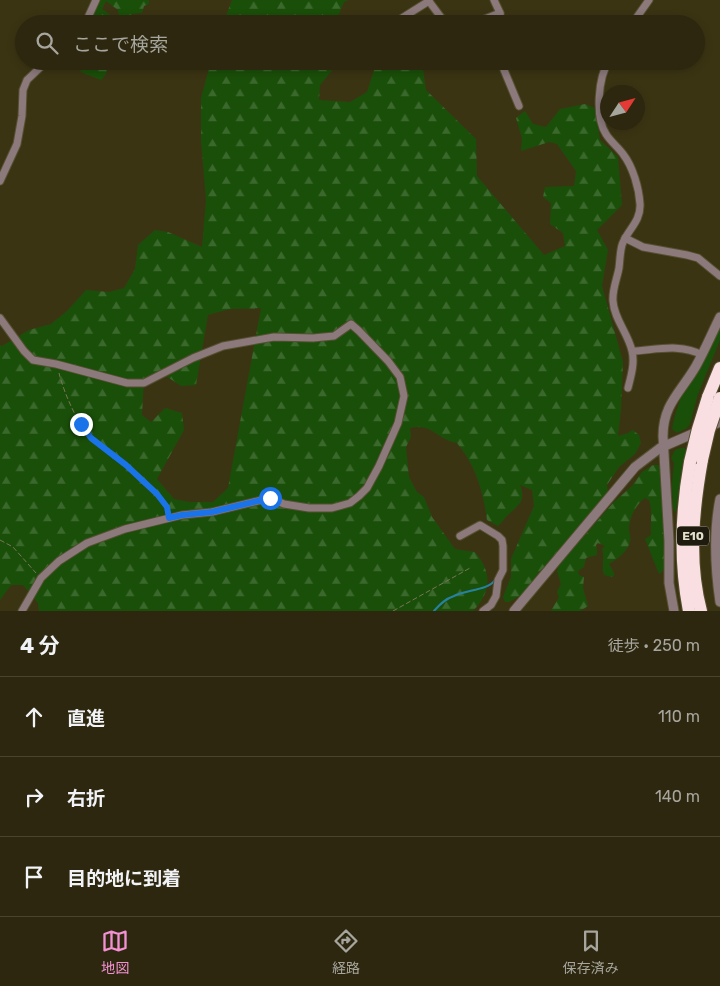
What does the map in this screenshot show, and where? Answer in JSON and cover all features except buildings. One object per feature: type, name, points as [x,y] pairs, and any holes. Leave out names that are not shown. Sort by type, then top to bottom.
[{"type":"highway","name":"E10","points":[[689,611],[682,567],[684,495],[709,430],[720,368]]},
{"type":"highway","name":"E10","points":[[696,461],[693,528],[694,569],[701,611]]},
{"type":"street","points":[[89,15],[96,0]]},
{"type":"street","points":[[494,0],[500,13],[495,15]]},
{"type":"street","points":[[638,15],[649,0]]},
{"type":"street","points":[[407,15],[429,1],[439,15]]},
{"type":"street","points":[[0,181],[17,144],[22,116],[23,90],[27,80],[38,70]]},
{"type":"street","points":[[504,70],[519,106]]},
{"type":"street","points":[[604,70],[600,92],[601,125],[606,135],[625,156],[634,178],[640,205],[639,215],[635,224],[622,245],[613,301],[615,312],[633,352],[633,365],[628,388]]},
{"type":"street","points":[[625,238],[643,247],[698,258],[720,276]]},
{"type":"street","points":[[674,611],[669,583],[664,421],[668,406],[692,373],[720,316]]},
{"type":"street","points":[[0,318],[24,351],[33,360],[56,364],[127,383],[144,384],[193,358],[223,346],[274,337],[313,338],[334,336],[351,324],[388,361],[400,377],[404,396],[398,424],[379,466],[367,488],[350,503],[332,508],[309,508],[284,504],[270,498],[212,512],[182,515],[125,529],[87,543],[59,561],[42,578],[22,611]]},
{"type":"street","points":[[633,352],[682,348],[702,355]]},
{"type":"street","points":[[519,610],[628,475],[664,446],[720,422]]},
{"type":"street","points":[[720,499],[716,525],[715,554],[720,602]]},
{"type":"street","points":[[460,536],[480,525],[498,536],[503,543],[503,570],[498,580],[492,605],[484,611]]},
{"type":"path","points":[[500,13],[508,15]]},
{"type":"path","points":[[56,364],[62,384],[81,424],[91,438],[126,465],[157,494],[167,507],[169,518]]},
{"type":"path","points":[[0,540],[13,547],[42,578]]},
{"type":"path","points":[[393,611],[470,568]]},
{"type":"green space","points":[[101,0],[149,0],[149,4],[144,6],[142,13],[119,15],[118,10],[106,1],[102,9],[111,15],[92,15]]},
{"type":"green space","points":[[232,0],[349,0],[344,2],[339,15],[226,15]]},
{"type":"green space","points":[[79,70],[107,70],[101,80]]},
{"type":"green space","points":[[209,70],[332,70],[320,85],[319,100],[350,102],[367,92],[374,70],[423,70],[426,90],[476,139],[477,176],[544,255],[565,246],[563,233],[550,224],[551,203],[543,197],[545,187],[574,186],[576,171],[557,144],[549,142],[521,151],[522,138],[516,118],[525,111],[533,124],[546,127],[560,109],[585,104],[595,108],[600,140],[618,157],[622,205],[597,230],[608,250],[602,286],[623,362],[618,436],[633,430],[639,435],[641,443],[635,454],[619,467],[607,485],[608,493],[553,559],[539,572],[523,594],[509,602],[505,602],[503,597],[511,577],[511,559],[534,506],[532,490],[520,485],[522,490],[521,501],[498,526],[487,520],[478,479],[464,452],[457,443],[444,439],[430,430],[418,427],[410,428],[411,437],[406,447],[409,477],[417,492],[424,497],[432,517],[455,549],[475,552],[485,567],[488,582],[484,597],[473,611],[39,611],[38,603],[23,585],[11,585],[0,600],[0,345],[2,346],[29,330],[51,324],[67,311],[86,290],[109,292],[124,288],[135,269],[138,245],[155,230],[168,232],[202,247],[206,200],[201,140],[201,98]],"holes":[[[261,308],[228,488],[213,502],[189,502],[174,499],[157,479],[184,430],[182,413],[165,408],[151,422],[142,415],[144,378],[160,372],[181,386],[196,385],[208,315],[230,309]]]},
{"type":"green space","points":[[720,322],[720,340],[698,394],[690,424],[687,428],[677,433],[672,429],[680,401]]},
{"type":"green space","points":[[681,448],[686,450],[676,512],[673,509],[672,483],[674,463],[671,458],[675,450]]},
{"type":"green space","points":[[653,465],[658,465],[661,469],[664,483],[666,565],[662,572],[659,574],[645,539],[651,535],[651,513],[649,500],[645,498],[632,516],[629,525],[630,540],[627,549],[609,564],[614,576],[604,575],[602,549],[605,546],[598,543],[596,545],[597,555],[586,558],[584,567],[578,571],[579,575],[584,577],[583,588],[588,606],[580,611],[551,611],[559,597],[557,592],[561,584],[557,571],[560,564],[614,502],[632,486],[642,472]]},
{"type":"waterway","points":[[434,611],[448,599],[488,586],[495,580]]},
{"type":"route","points":[[81,424],[91,438],[126,465],[157,494],[167,507],[169,518],[212,512],[270,498]]}]
